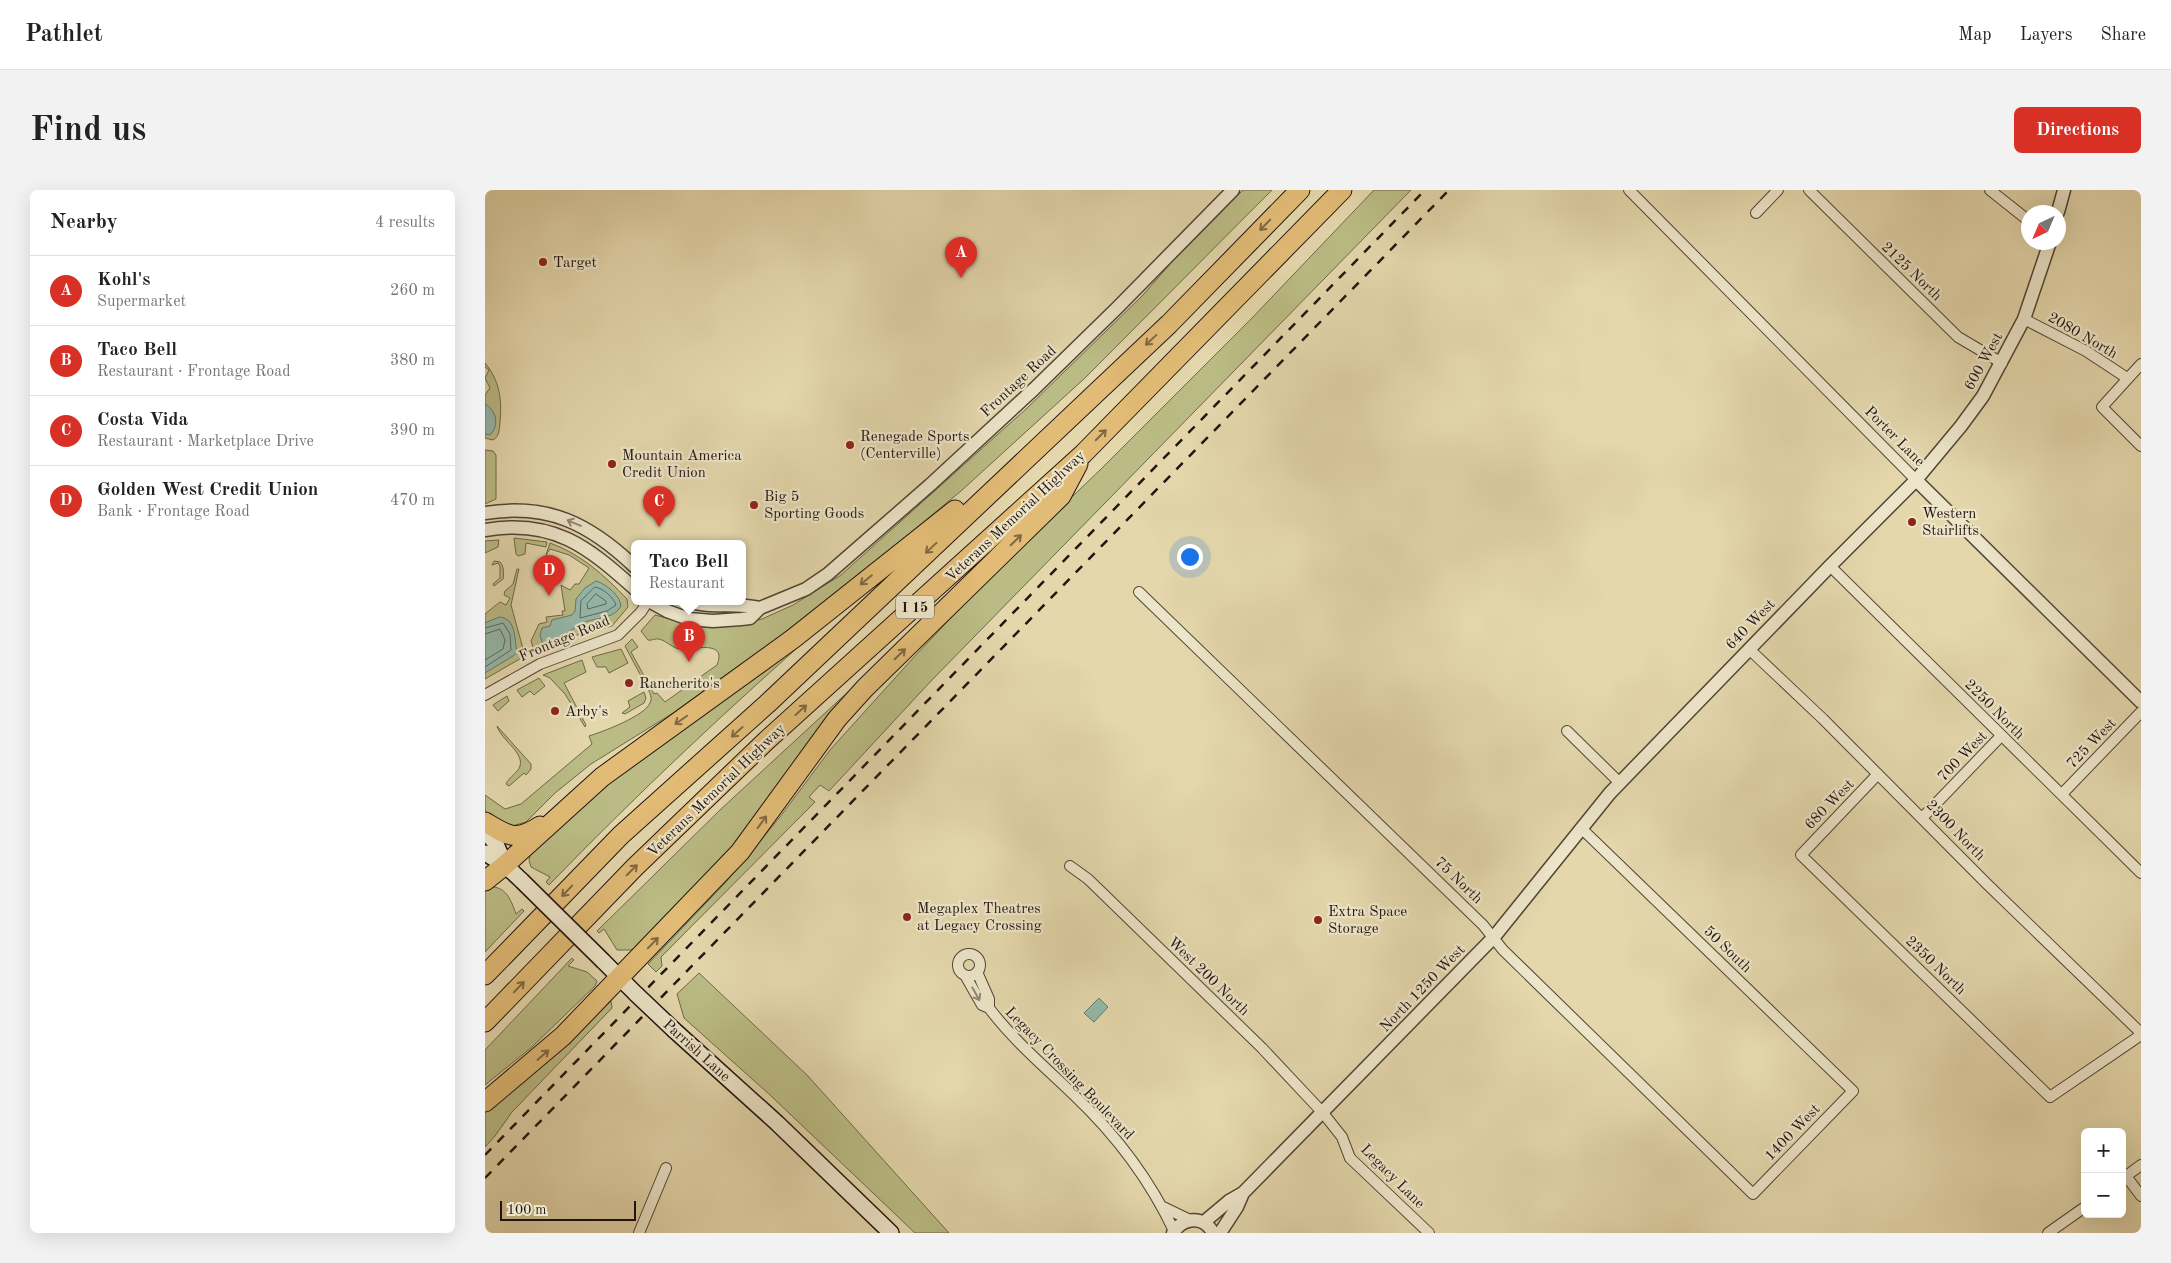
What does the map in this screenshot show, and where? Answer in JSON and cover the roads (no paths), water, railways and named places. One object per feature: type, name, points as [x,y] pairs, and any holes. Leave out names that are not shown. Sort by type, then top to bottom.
[{"type":"highway","name":"Veterans Memorial Highway","points":[[485,975],[621,835],[767,704],[1169,324],[1300,190]]},
{"type":"highway","name":"Veterans Memorial Highway","points":[[485,1022],[635,867],[766,741],[1083,454],[1342,190]]},
{"type":"highway","points":[[485,881],[595,784],[794,638],[1043,442]]},
{"type":"highway","points":[[485,1102],[542,1056],[740,852],[837,719],[865,688],[1061,496],[1083,454]]},
{"type":"highway","points":[[485,822],[505,834],[524,836],[539,827],[577,789],[608,764],[633,755]]},
{"type":"main road","name":"Parrish Lane","points":[[485,831],[496,844],[505,865]]},
{"type":"main road","name":"Parrish Lane","points":[[485,853],[505,865],[619,978],[777,1123],[891,1233]]},
{"type":"street","name":"Frontage Road","points":[[656,605],[672,613],[701,621],[722,621],[750,618],[760,608],[806,589],[846,560],[1034,389],[1233,190]]},
{"type":"street","name":"Porter Lane","points":[[1629,190],[1916,480],[2141,702]]},
{"type":"street","points":[[1756,213],[1778,190]]},
{"type":"street","name":"2125 North","points":[[1809,190],[1958,337],[2002,363]]},
{"type":"street","points":[[1989,190],[2021,214]]},
{"type":"street","points":[[2060,205],[2064,190]]},
{"type":"street","name":"600 West","points":[[1916,480],[1978,404],[2002,363],[2024,319],[2047,250]]},
{"type":"street","name":"2080 North","points":[[2024,319],[2086,351],[2127,378]]},
{"type":"street","points":[[2141,364],[2102,407],[2141,446]]},
{"type":"street","name":"640 West","points":[[1611,793],[1749,649],[1916,480]]},
{"type":"street","points":[[485,512],[527,510],[569,520],[589,529],[631,563]]},
{"type":"street","points":[[485,530],[517,527],[558,534],[589,550],[631,586]]},
{"type":"street","name":"2250 North","points":[[1830,566],[2141,873]]},
{"type":"street","name":"75 North","points":[[1139,592],[1494,937],[1503,950],[1753,1194]]},
{"type":"street","points":[[746,604],[760,608]]},
{"type":"street","name":"Frontage Road","points":[[485,695],[540,664],[617,635],[641,612],[645,605]]},
{"type":"street","points":[[707,605],[728,605]]},
{"type":"street","name":"2300 North","points":[[1749,649],[2141,1034]]},
{"type":"street","name":"725 West","points":[[2062,794],[2141,712]]},
{"type":"street","points":[[1567,732],[1620,783]]},
{"type":"street","name":"700 West","points":[[1923,818],[2001,736]]},
{"type":"street","name":"680 West","points":[[1801,854],[1878,774]]},
{"type":"street","name":"North 1250 West","points":[[1204,1222],[1229,1200],[1243,1193],[1494,937],[1611,793]]},
{"type":"street","name":"50 South","points":[[1581,828],[1853,1091]]},
{"type":"street","name":"2350 North","points":[[1801,854],[2051,1097],[2141,1034]]},
{"type":"street","name":"West 200 North","points":[[1070,866],[1088,879],[1262,1048],[1323,1113]]},
{"type":"street","name":"Legacy Crossing Boulevard","points":[[989,1008],[989,999],[977,972],[980,966],[978,959],[974,955],[967,954],[961,957],[958,965],[982,1005],[989,1008],[1022,1046],[1104,1126],[1128,1155],[1163,1207],[1174,1232]]},
{"type":"street","points":[[965,975],[974,975],[977,972]]},
{"type":"street","name":"1400 West","points":[[1753,1194],[1853,1091]]},
{"type":"street","name":"Legacy Lane","points":[[1323,1113],[1342,1137],[1350,1158],[1429,1233]]},
{"type":"street","points":[[2126,1176],[2141,1165]]},
{"type":"street","points":[[639,1233],[666,1168]]},
{"type":"street","points":[[2126,1180],[2141,1196]]},
{"type":"street","name":"North 1250 West","points":[[1220,1233],[1237,1207],[1243,1193]]},
{"type":"street","points":[[1163,1207],[1190,1220],[1204,1222],[1213,1233]]},
{"type":"street","points":[[2049,1233],[2081,1210]]},
{"type":"street","points":[[1174,1232],[1177,1227],[1190,1220]]},
{"type":"water","points":[[485,404],[492,410],[496,422],[490,435],[485,434]]},
{"type":"water","points":[[596,581],[608,587],[618,598],[621,606],[618,611],[609,616],[583,623],[563,636],[551,641],[542,642],[540,635],[542,628],[550,626],[552,620],[572,615],[575,611],[576,599],[585,588]]},
{"type":"water","points":[[499,617],[505,618],[512,625],[517,652],[485,673],[485,623]]},
{"type":"water","points":[[1099,998],[1108,1007],[1094,1022],[1084,1013]]},
{"type":"railway","points":[[485,1155],[1425,190]]},
{"type":"railway","points":[[485,1178],[1449,190]]},
{"type":"place","name":"Target","points":[[543,262]]},
{"type":"place","name":"Kohl's","points":[[961,278]]},
{"type":"place","name":"Renegade Sports (Centerville)","points":[[850,445]]},
{"type":"place","name":"Mountain America Credit Union","points":[[612,464]]},
{"type":"place","name":"Big 5 Sporting Goods","points":[[754,505]]},
{"type":"place","name":"Western Stairlifts","points":[[1912,522]]},
{"type":"place","name":"Costa Vida","points":[[659,527]]},
{"type":"place","name":"Golden West Credit Union","points":[[549,596]]},
{"type":"place","name":"Taco Bell","points":[[689,662]]},
{"type":"place","name":"Rancherito's","points":[[629,683]]},
{"type":"place","name":"Arby's","points":[[555,711]]},
{"type":"place","name":"Megaplex Theatres at Legacy Crossing","points":[[907,917]]},
{"type":"place","name":"Extra Space Storage","points":[[1318,920]]}]
